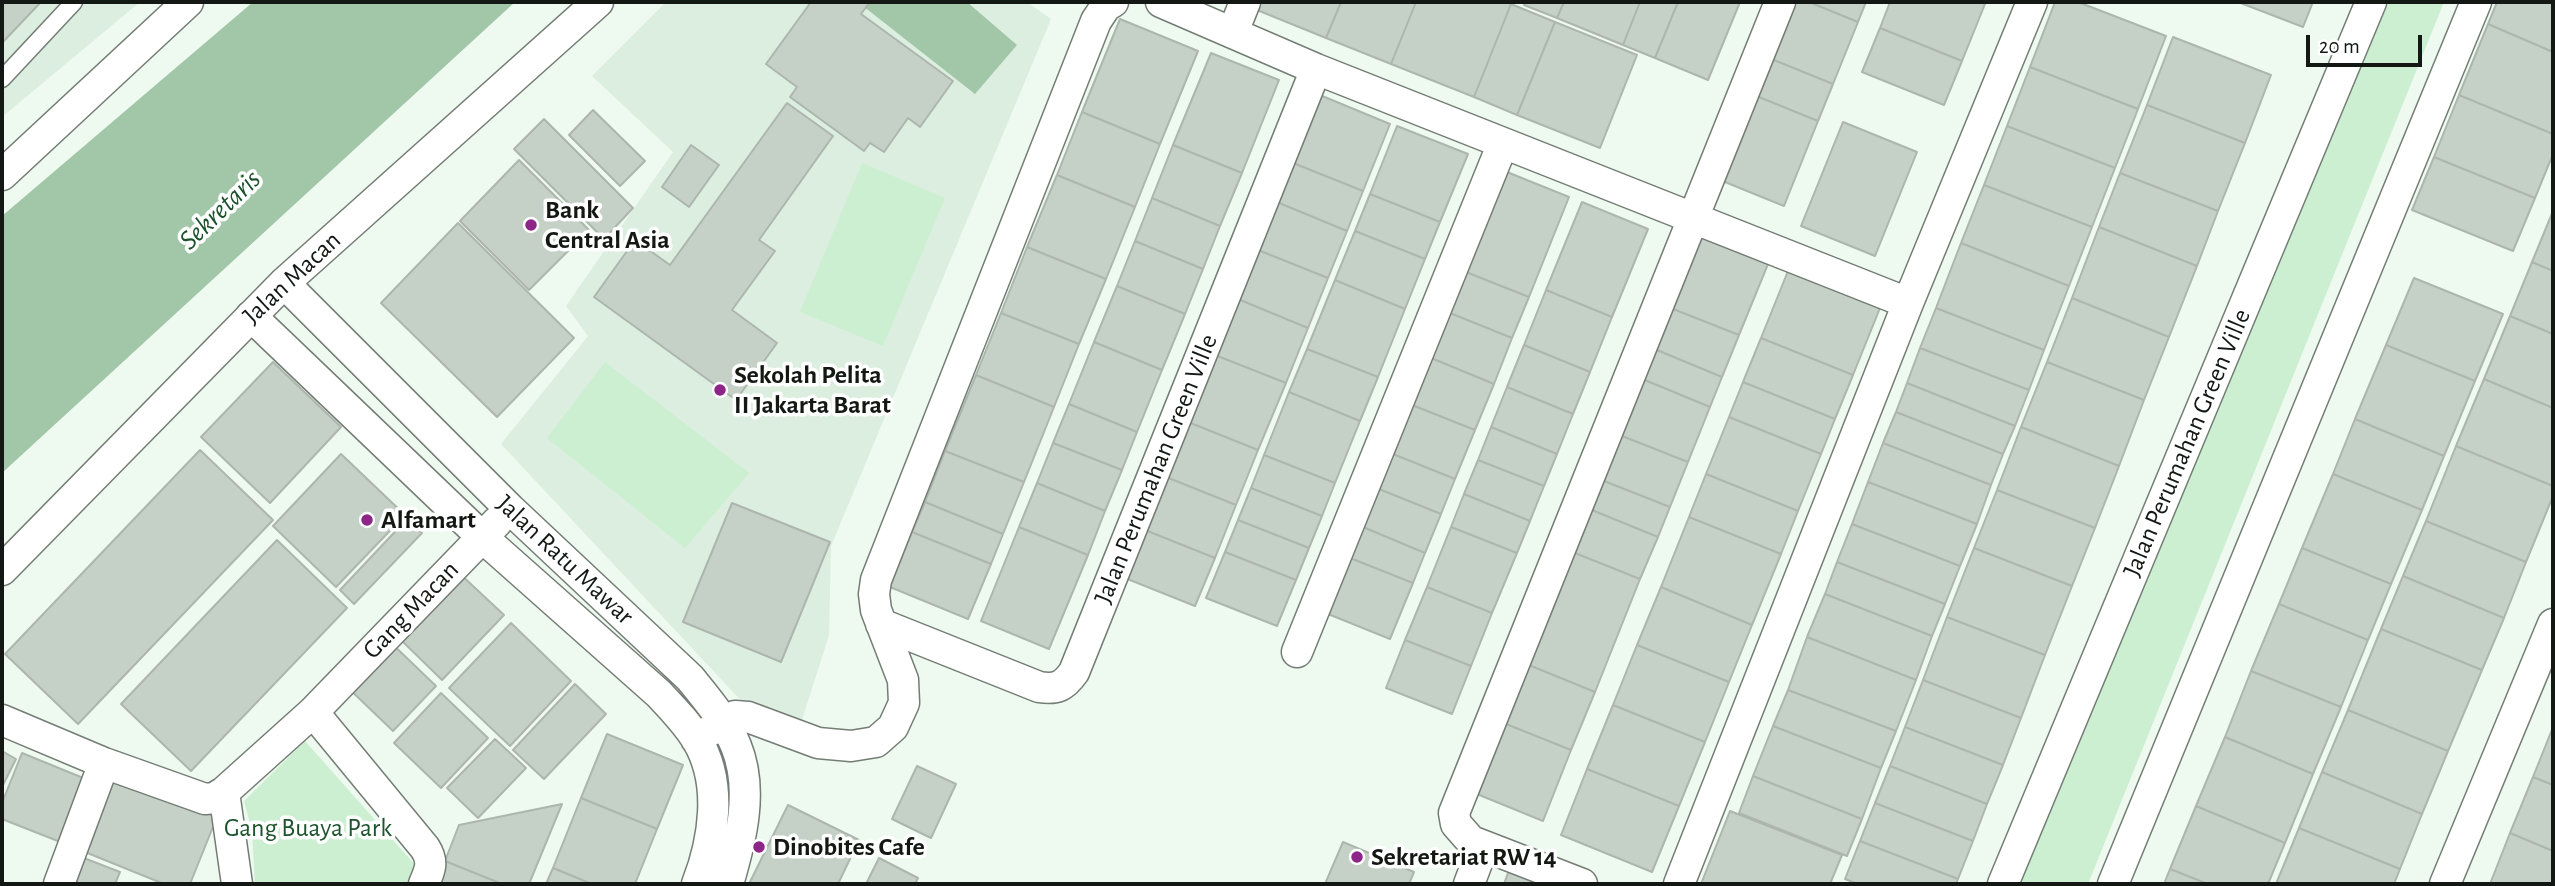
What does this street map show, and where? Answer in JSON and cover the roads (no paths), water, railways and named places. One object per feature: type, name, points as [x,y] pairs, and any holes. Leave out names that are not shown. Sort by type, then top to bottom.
[{"type":"street","points":[[2,175],[188,2]]},
{"type":"street","name":"Jalan Macan","points":[[2,570],[284,283],[597,2]]},
{"type":"street","points":[[696,738],[735,716],[748,717],[818,743],[851,746],[876,742],[893,727],[904,703],[903,680],[881,624],[874,594],[876,580],[1096,21],[1112,2]]},
{"type":"street","points":[[1161,2],[1316,69],[1908,303]]},
{"type":"street","points":[[1233,32],[1245,2]]},
{"type":"street","points":[[1582,884],[1466,837],[1456,824],[1454,813],[1780,2]]},
{"type":"street","points":[[1679,884],[1908,303],[2032,2]]},
{"type":"street","name":"Jalan Perumahan Green Ville","points":[[2003,884],[2371,2]]},
{"type":"street","points":[[2113,884],[2476,2]]},
{"type":"street","name":"Jalan Perumahan Green Ville","points":[[881,624],[1039,687],[1052,689],[1065,684],[1080,659],[1316,69]]},
{"type":"street","points":[[1297,652],[1503,143]]},
{"type":"street","name":"Jalan Ratu Mawar","points":[[284,283],[510,509],[691,678],[723,721],[736,744],[742,765],[745,803],[739,848],[728,884]]},
{"type":"street","name":"Jalan Ratu Mawar","points":[[251,316],[482,537],[659,694],[685,723],[696,738],[709,767],[713,797],[712,831],[697,884]]},
{"type":"street","name":"Gang Macan","points":[[224,792],[313,712],[510,509]]},
{"type":"street","points":[[2445,884],[2553,624]]},
{"type":"street","points":[[313,712],[431,857],[431,868],[424,884]]},
{"type":"street","points":[[2,720],[104,763],[205,799],[214,798],[224,792],[237,884]]},
{"type":"street","points":[[59,884],[104,763]]},
{"type":"street","points":[[1469,884],[1483,846]]},
{"type":"lane","points":[[2,79],[74,2]]},
{"type":"water","name":"Sekretaris","points":[[253,2],[515,2],[2,473],[2,216]]},
{"type":"water","points":[[867,2],[967,2],[1017,45],[975,94],[863,6]]},
{"type":"place","name":"Bank Central Asia","points":[[531,225]]},
{"type":"place","name":"Sekolah Pelita II Jakarta Barat","points":[[720,390]]},
{"type":"place","name":"Alfamart","points":[[367,520]]},
{"type":"place","name":"Dinobites Cafe","points":[[759,847]]},
{"type":"place","name":"Sekretariat RW 14","points":[[1357,857]]},
{"type":"park label","name":"Gang Buaya Park","points":[[308,828]]}]
